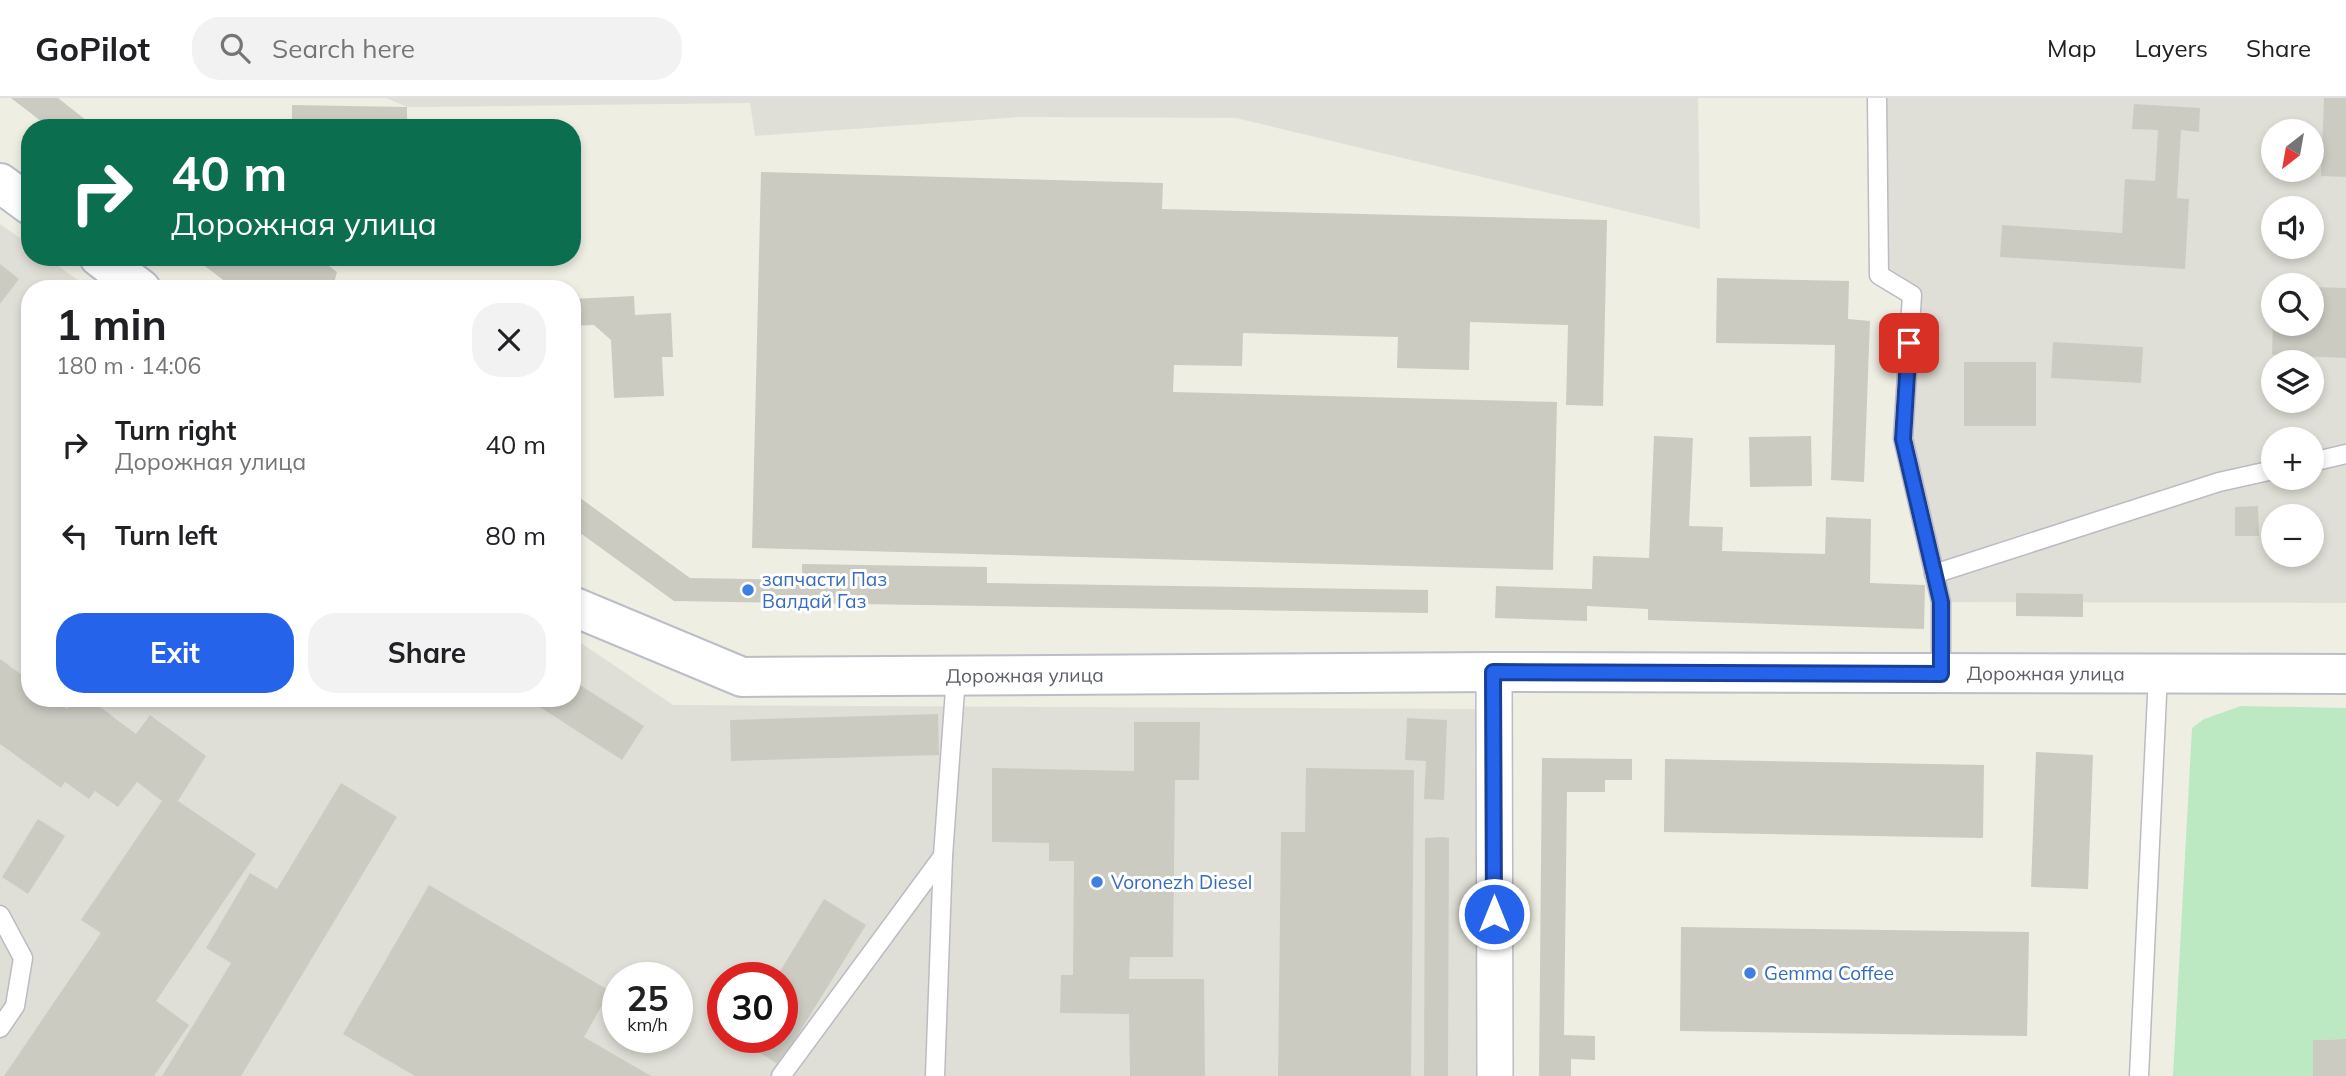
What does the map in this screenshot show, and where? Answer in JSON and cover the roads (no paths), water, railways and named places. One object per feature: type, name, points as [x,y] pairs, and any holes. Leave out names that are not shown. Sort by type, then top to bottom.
[{"type":"street","points":[[0,183],[21,198]]},
{"type":"street","points":[[111,266],[129,280]]},
{"type":"street","name":"Дорожная улица","points":[[581,610],[742,677],[1493,672],[2346,674]]},
{"type":"street","points":[[1493,672],[1495,1076]]},
{"type":"lane","points":[[1877,98],[1879,275],[1912,295],[1903,439],[1941,602],[1941,674]]},
{"type":"lane","points":[[2324,459],[2346,454]]},
{"type":"lane","points":[[1934,574],[2219,482],[2261,473]]},
{"type":"lane","points":[[2139,1076],[2158,674]]},
{"type":"lane","points":[[935,1076],[943,856],[956,676]]},
{"type":"lane","points":[[781,1076],[943,856]]},
{"type":"lane","points":[[0,915],[23,958],[15,1006],[0,1028]]},
{"type":"place","name":"запчасти Паз Валдай Газ","points":[[748,590]]},
{"type":"place","name":"Voronezh Diesel","points":[[1097,882]]},
{"type":"place","name":"Gemma Coffee","points":[[1750,973]]}]
